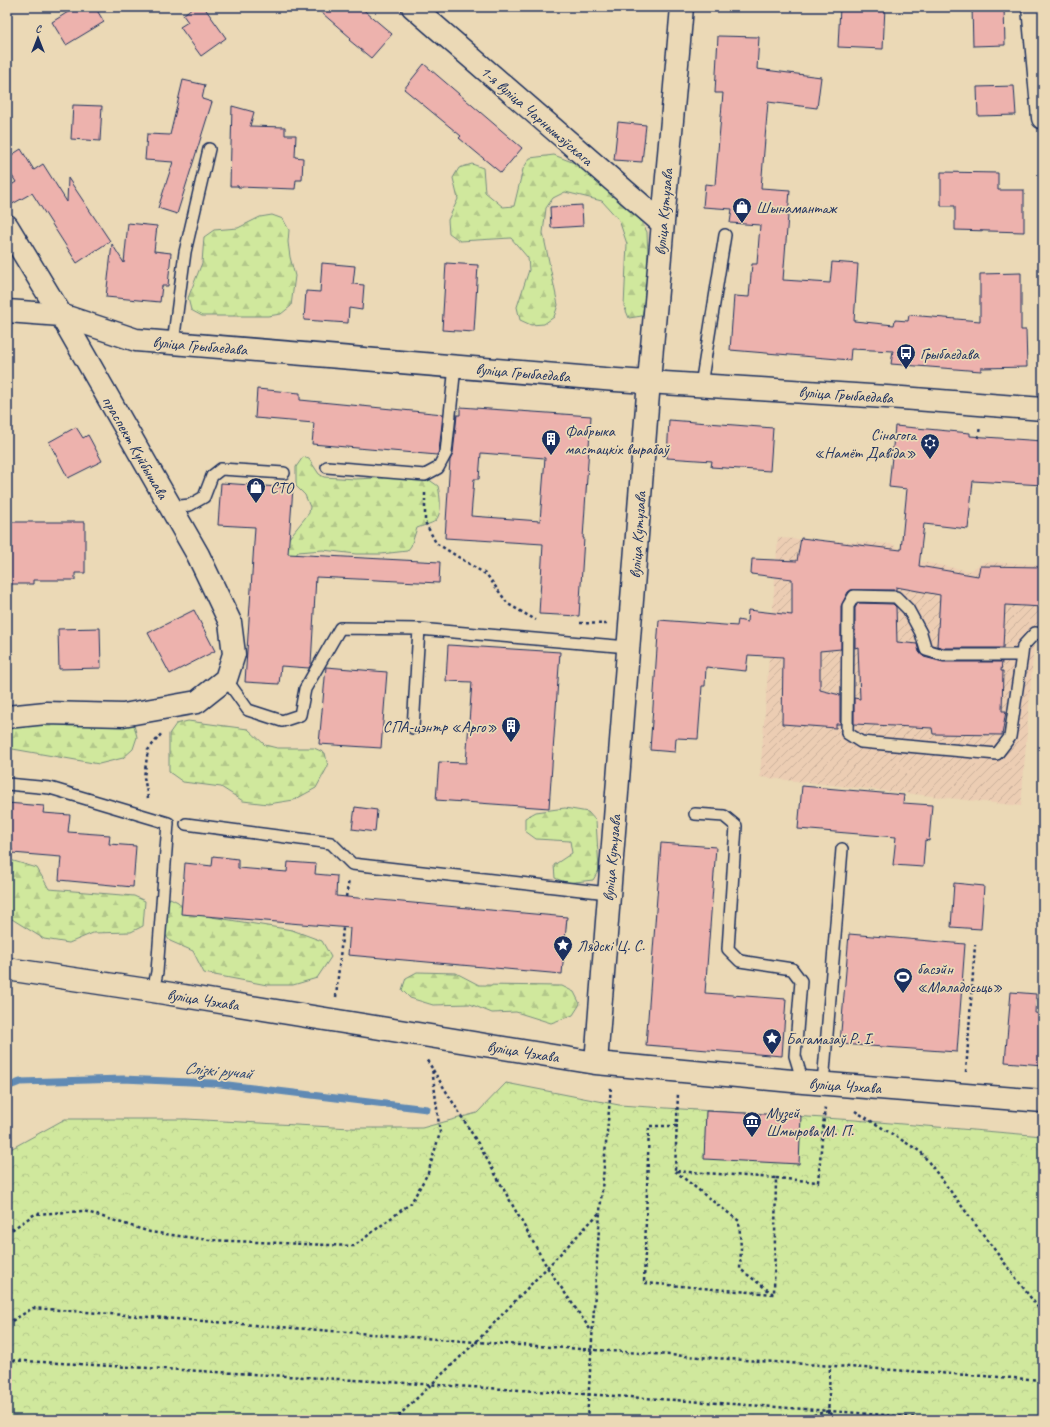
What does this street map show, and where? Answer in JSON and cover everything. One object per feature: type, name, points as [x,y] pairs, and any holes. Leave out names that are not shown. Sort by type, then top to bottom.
[{"type":"street","name":"1-я вуліца Чарнышэўскага","points":[[413,7],[662,223]]},
{"type":"street","name":"вуліца Кутузава","points":[[596,1063],[608,893],[649,381],[682,7]]},
{"type":"street","points":[[1033,7],[1043,118]]},
{"type":"street","name":"праспект Куйбышава","points":[[7,226],[61,315],[198,555],[230,622],[234,654],[226,679]]},
{"type":"street","name":"вуліца Грыбаедава","points":[[7,311],[61,315],[136,340],[616,380],[902,398],[1043,409]]},
{"type":"street","points":[[7,717],[46,713],[123,715],[197,702],[226,679]]},
{"type":"street","name":"вуліца Чэхава","points":[[7,969],[153,991],[596,1063],[817,1089],[1043,1101]]},
{"type":"lane","points":[[173,343],[185,252],[209,149]]},
{"type":"lane","points":[[702,385],[725,235]]},
{"type":"lane","points":[[327,467],[425,475],[438,468],[446,453],[455,366]]},
{"type":"lane","points":[[171,507],[190,505],[204,497],[212,476],[221,469],[284,473]]},
{"type":"lane","points":[[1022,656],[943,656],[926,650],[921,632],[908,609],[896,597],[854,596],[848,606],[847,733],[861,742],[997,754],[1010,737],[1022,656],[1023,646],[1035,633],[1043,634]]},
{"type":"lane","points":[[226,679],[248,710],[282,722],[300,715],[306,689],[340,628],[419,629],[628,647]]},
{"type":"lane","points":[[413,728],[419,629]]},
{"type":"lane","points":[[7,784],[50,788],[168,822],[156,972],[153,991]]},
{"type":"lane","points":[[695,814],[724,816],[736,826],[728,948],[740,961],[792,970],[801,981],[795,1056],[817,1089]]},
{"type":"lane","points":[[186,824],[331,843],[352,864],[608,893]]},
{"type":"lane","points":[[817,1089],[842,849]]},
{"type":"path","points":[[978,438],[980,424]]},
{"type":"path","points":[[425,475],[425,522],[436,543],[487,575],[508,604],[536,621]]},
{"type":"path","points":[[575,623],[630,625]]},
{"type":"path","points":[[151,817],[144,777],[148,750],[165,729]]},
{"type":"path","points":[[336,1000],[343,928]]},
{"type":"path","points":[[965,1079],[974,945]]},
{"type":"path","points":[[423,1055],[479,1145],[547,1267],[593,1333]]},
{"type":"path","points":[[7,1233],[35,1214],[84,1211],[150,1232],[209,1240],[354,1246],[411,1203],[428,1173],[440,1133],[432,1068]]},
{"type":"path","points":[[587,1420],[600,1212],[612,1085]]},
{"type":"path","points":[[675,1171],[678,1089]]},
{"type":"path","points":[[675,1171],[818,1182],[817,1089]]},
{"type":"path","points":[[854,1110],[921,1152],[1043,1314]]},
{"type":"path","points":[[677,1126],[649,1126],[644,1283],[774,1294]]},
{"type":"path","points":[[675,1171],[740,1221],[740,1269],[774,1294]]},
{"type":"path","points":[[774,1294],[776,1178]]},
{"type":"path","points":[[394,1420],[476,1342],[600,1212]]},
{"type":"path","points":[[7,1324],[33,1308],[476,1342],[1043,1380]]},
{"type":"path","points":[[7,1360],[431,1384],[948,1420]]},
{"type":"path","points":[[828,1420],[830,1366]]},
{"type":"path","points":[[796,1420],[828,1411]]},
{"type":"path","points":[[828,1411],[839,1420]]},
{"type":"shaded area","points":[[778,538],[892,544],[918,561],[969,571],[984,562],[1043,565],[1043,643],[1034,643],[1021,806],[760,777]]},
{"type":"green space","points":[[554,155],[577,164],[635,210],[647,232],[649,280],[642,316],[629,318],[624,306],[627,244],[619,220],[602,201],[565,192],[553,198],[546,208],[543,233],[558,305],[554,317],[544,324],[531,325],[520,320],[517,307],[529,270],[528,258],[511,238],[460,241],[449,233],[448,220],[458,199],[453,178],[459,168],[472,164],[483,168],[485,192],[503,207],[514,206],[523,169],[530,158]]},
{"type":"green space","points":[[272,215],[283,219],[289,230],[288,242],[295,276],[291,306],[281,314],[268,316],[202,316],[191,310],[188,298],[202,263],[204,237],[214,230],[238,228],[260,217]]},
{"type":"green space","points":[[303,457],[309,459],[319,474],[324,477],[355,479],[416,476],[428,479],[438,486],[440,494],[440,509],[438,518],[429,524],[417,528],[411,546],[407,551],[381,554],[356,554],[323,550],[298,552],[265,602],[289,538],[309,513],[310,507],[305,495],[296,486],[296,467]]},
{"type":"green space","points":[[123,719],[134,725],[137,737],[133,749],[123,758],[99,764],[7,748],[7,724]]},
{"type":"green space","points":[[188,721],[248,729],[265,745],[277,748],[314,748],[325,753],[328,766],[316,788],[294,800],[268,804],[243,801],[221,787],[183,782],[169,772],[169,734],[176,724]]},
{"type":"green space","points":[[565,808],[588,812],[596,821],[599,870],[593,880],[567,883],[555,878],[554,865],[572,853],[570,841],[536,839],[525,831],[525,818],[536,812]]},
{"type":"green space","points":[[7,859],[37,868],[49,889],[134,896],[145,901],[143,926],[131,932],[93,933],[69,943],[44,939],[7,916]]},
{"type":"green space","points":[[170,898],[178,902],[187,913],[292,930],[322,941],[331,957],[317,978],[293,985],[267,985],[204,973],[193,951],[170,941],[162,931],[163,909]]},
{"type":"green space","points":[[417,972],[456,973],[479,985],[562,986],[574,992],[580,1004],[573,1015],[551,1023],[516,1012],[492,1013],[470,1004],[433,1005],[410,998],[402,990],[406,978]]},
{"type":"green space","points":[[506,1083],[619,1105],[855,1120],[1043,1136],[1043,1420],[7,1420],[7,1151],[65,1119],[186,1119],[351,1128],[422,1128],[477,1113]]},
{"type":"building","points":[[76,7],[95,7],[104,22],[66,45],[52,22]]},
{"type":"building","points":[[193,7],[204,7],[226,38],[201,56],[180,27],[188,22],[183,15]]},
{"type":"building","points":[[315,7],[360,7],[392,34],[371,58],[349,40],[351,38]]},
{"type":"building","points":[[840,7],[885,7],[883,49],[838,47]]},
{"type":"building","points":[[972,7],[1004,7],[1005,45],[973,46]]},
{"type":"building","points":[[718,36],[759,37],[757,69],[821,77],[817,108],[768,102],[761,188],[790,190],[783,280],[830,283],[832,262],[858,264],[854,321],[894,325],[895,320],[908,321],[909,315],[980,321],[980,274],[1021,273],[1021,330],[1026,330],[1027,367],[981,368],[981,371],[891,364],[893,351],[851,349],[850,360],[730,350],[734,296],[749,297],[752,264],[757,264],[760,225],[730,223],[732,209],[703,207],[705,184],[715,185],[723,93],[715,93]]},
{"type":"building","points":[[424,64],[522,148],[501,173],[459,138],[461,136],[404,89]]},
{"type":"building","points":[[183,80],[205,85],[202,99],[212,102],[177,214],[158,208],[173,162],[145,160],[147,134],[170,135]]},
{"type":"building","points":[[1014,86],[1016,115],[978,116],[977,87]]},
{"type":"building","points":[[73,105],[102,106],[100,141],[71,139]]},
{"type":"building","points":[[232,106],[254,112],[250,126],[285,127],[285,135],[296,135],[295,157],[303,158],[302,180],[296,180],[295,189],[230,186]]},
{"type":"building","points":[[618,122],[646,125],[642,162],[614,160]]},
{"type":"building","points":[[21,149],[34,170],[43,164],[67,202],[68,178],[110,241],[77,263],[32,193],[7,207],[7,188],[16,182],[7,168],[7,158]]},
{"type":"building","points":[[941,172],[998,173],[998,190],[1024,190],[1024,232],[955,230],[955,206],[941,206]]},
{"type":"building","points":[[582,205],[583,226],[551,228],[550,207]]},
{"type":"building","points":[[128,223],[157,226],[154,251],[171,253],[168,286],[162,286],[160,302],[106,297],[112,244],[124,263]]},
{"type":"building","points":[[322,263],[355,266],[353,284],[364,285],[362,310],[349,308],[348,323],[304,320],[306,291],[320,292]]},
{"type":"building","points":[[446,263],[478,265],[474,332],[442,330]]},
{"type":"building","points":[[257,389],[300,393],[300,400],[443,414],[439,451],[437,455],[312,444],[314,423],[255,418]]},
{"type":"building","points":[[460,407],[591,416],[579,616],[539,614],[543,544],[445,538],[450,460],[453,454],[457,415],[460,415]],"holes":[[[481,453],[545,458],[540,521],[471,516],[474,479],[479,479]]]},
{"type":"building","points":[[669,420],[773,428],[770,471],[711,467],[712,461],[667,458]]},
{"type":"building","points":[[895,426],[970,433],[970,436],[1043,441],[1043,485],[973,481],[968,529],[924,524],[919,566],[978,576],[980,566],[1043,567],[1043,607],[1005,605],[1003,648],[944,648],[937,646],[940,595],[896,587],[896,590],[851,590],[848,592],[841,606],[841,649],[820,651],[820,690],[840,695],[840,724],[836,724],[836,728],[782,724],[783,657],[748,655],[746,671],[706,667],[705,686],[702,686],[698,739],[676,738],[675,752],[650,750],[659,620],[737,626],[738,620],[747,622],[748,610],[792,615],[792,579],[751,574],[752,559],[797,561],[801,538],[901,550],[907,489],[889,487]]},
{"type":"building","points":[[76,427],[83,438],[88,435],[102,461],[68,478],[49,442]]},
{"type":"building","points":[[221,483],[293,488],[288,554],[440,562],[439,583],[316,577],[311,664],[309,668],[281,666],[279,684],[245,682],[255,527],[218,525]]},
{"type":"building","points":[[7,522],[85,522],[85,573],[75,573],[75,580],[33,580],[33,584],[7,584]]},
{"type":"building","points":[[858,603],[893,604],[896,607],[897,642],[917,644],[919,652],[924,657],[943,662],[1002,662],[1002,711],[1006,711],[1002,735],[933,734],[932,728],[854,724],[854,698],[860,699],[858,647],[855,648],[855,608]]},
{"type":"building","points":[[194,610],[215,651],[170,674],[148,633]]},
{"type":"building","points":[[100,628],[101,668],[59,669],[58,629]]},
{"type":"building","name":"СПА-цэнтр «Арго»","points":[[448,645],[560,652],[549,808],[436,800],[439,762],[466,763],[472,682],[446,681]]},
{"type":"building","points":[[326,667],[387,672],[381,748],[319,744]]},
{"type":"building","points":[[802,786],[904,795],[903,803],[932,805],[929,841],[925,840],[923,867],[893,865],[896,837],[798,829]]},
{"type":"building","points":[[7,803],[44,806],[43,813],[70,815],[68,832],[110,835],[109,844],[136,846],[133,887],[59,880],[61,857],[12,853],[12,849],[7,848]]},
{"type":"building","points":[[355,807],[377,810],[375,832],[352,829]]},
{"type":"building","points":[[661,843],[716,847],[705,993],[786,999],[782,1056],[646,1045]]},
{"type":"building","points":[[213,856],[238,859],[238,868],[287,872],[288,862],[316,864],[315,874],[337,876],[336,896],[567,917],[562,974],[348,955],[350,928],[181,914],[185,863],[212,866]]},
{"type":"building","points":[[954,883],[984,886],[981,929],[951,927]]},
{"type":"building","name":"басэйн «Маладосьць»","points":[[849,934],[965,944],[957,1052],[840,1044]]},
{"type":"building","points":[[1011,992],[1036,994],[1035,1013],[1043,1014],[1043,1065],[1005,1062]]},
{"type":"building","name":"Музей Шмырова М. П.","points":[[706,1111],[801,1116],[799,1164],[704,1159]]},
{"type":"waterway","name":"Слізкі ручай","points":[[7,1087],[20,1082],[123,1079],[212,1083],[427,1109]]},
{"type":"place","name":"Шынамантаж","points":[[742,224]]},
{"type":"place","name":"Грыбаедава","points":[[906,370]]},
{"type":"place","name":"Фабрыка мастацкіх вырабаў","points":[[551,456]]},
{"type":"place","name":"Сінагога «Намёт Давіда»","points":[[930,460]]},
{"type":"place","name":"СТО","points":[[256,504]]},
{"type":"place","name":"СПА-цэнтр «Арго»","points":[[511,743]]},
{"type":"place","name":"Лядскі Ц. С.","points":[[563,962]]},
{"type":"place","name":"басэйн «Маладосьць»","points":[[903,994]]},
{"type":"place","name":"Багамазаў Р. І.","points":[[772,1055]]},
{"type":"place","name":"Музей Шмырова М. П.","points":[[752,1138]]}]
